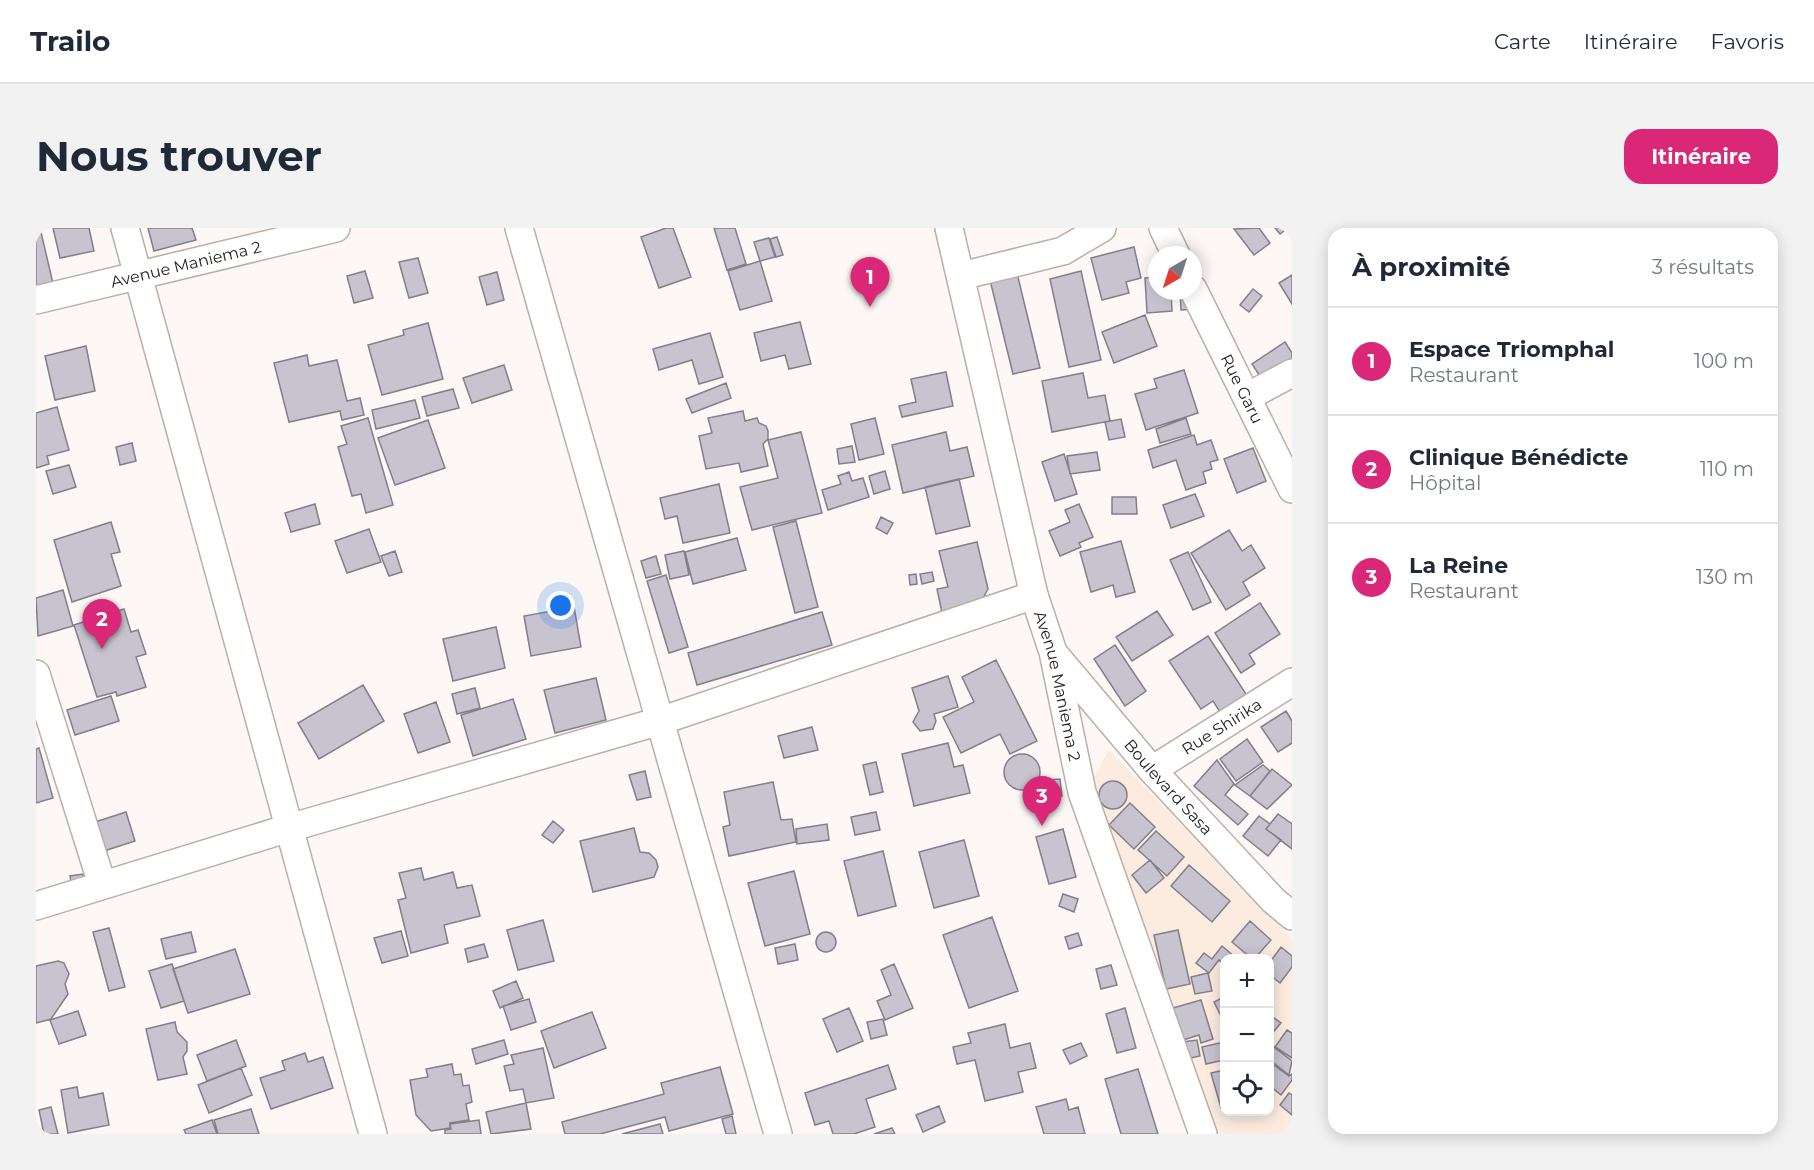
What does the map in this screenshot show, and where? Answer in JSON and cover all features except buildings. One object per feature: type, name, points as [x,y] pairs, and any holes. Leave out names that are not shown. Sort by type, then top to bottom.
[{"type":"street","points":[[125,228],[373,1134]]},
{"type":"street","name":"Avenue Maniema 2","points":[[36,300],[336,228]]},
{"type":"street","points":[[519,228],[778,1134]]},
{"type":"street","name":"Avenue Maniema 2","points":[[949,228],[1034,595],[1053,652],[1082,792],[1203,1134]]},
{"type":"street","points":[[961,276],[1063,250],[1102,228]]},
{"type":"street","points":[[1162,228],[1171,246]]},
{"type":"street","name":"Rue Garu","points":[[1198,300],[1292,489]]},
{"type":"street","points":[[1247,397],[1292,373]]},
{"type":"street","points":[[36,906],[289,828],[660,721],[1034,595]]},
{"type":"street","name":"Boulevard Sasa","points":[[1053,652],[1152,770],[1273,900],[1292,916]]},
{"type":"street","points":[[36,674],[102,884]]},
{"type":"street","name":"Rue Shirika","points":[[1152,770],[1292,682]]},
{"type":"shaded area","points":[[1109,750],[1292,938],[1292,1134],[1215,1134],[1088,788]]},
{"type":"place","name":"Espace Triomphal","points":[[870,307]]},
{"type":"place","name":"Clinique Bénédicte","points":[[102,649]]},
{"type":"place","name":"La Reine","points":[[1042,826]]}]
